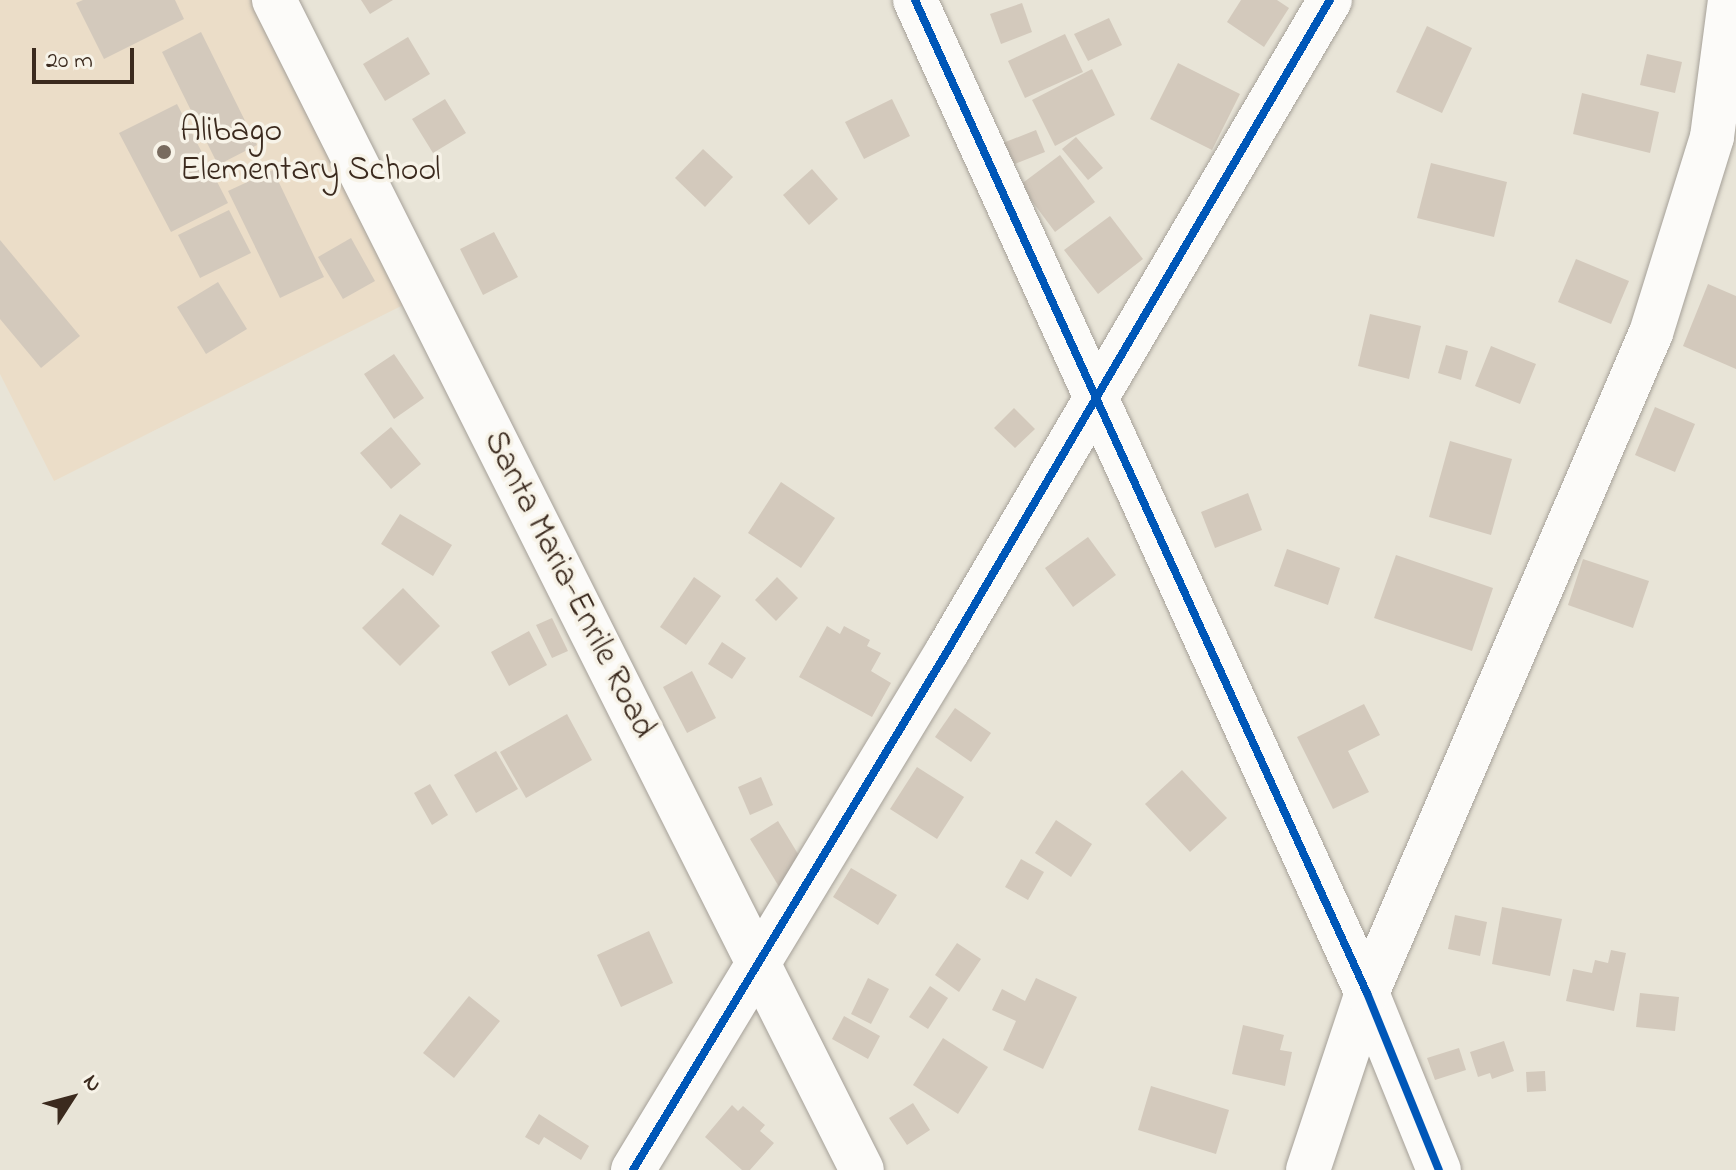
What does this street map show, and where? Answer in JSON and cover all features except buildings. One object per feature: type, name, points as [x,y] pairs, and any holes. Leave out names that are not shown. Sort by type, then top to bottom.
[{"type":"street","name":"Santa Maria-Enrile Road","points":[[274,0],[862,1170]]},
{"type":"street","points":[[915,0],[1367,993],[1439,1170]]},
{"type":"street","points":[[633,1170],[756,962],[948,650],[1094,395],[1330,0]]},
{"type":"street","points":[[1308,1170],[1367,993],[1651,333],[1712,137],[1730,0]]},
{"type":"shaded area","name":"Alibago Elementary School","points":[[0,0],[251,0],[405,304],[54,481],[0,374]]},
{"type":"cycle path","points":[[915,0],[1367,993],[1439,1170]]},
{"type":"cycle path","points":[[633,1170],[948,650],[1330,0]]},
{"type":"place","name":"Alibago Elementary School","points":[[164,152]]}]
